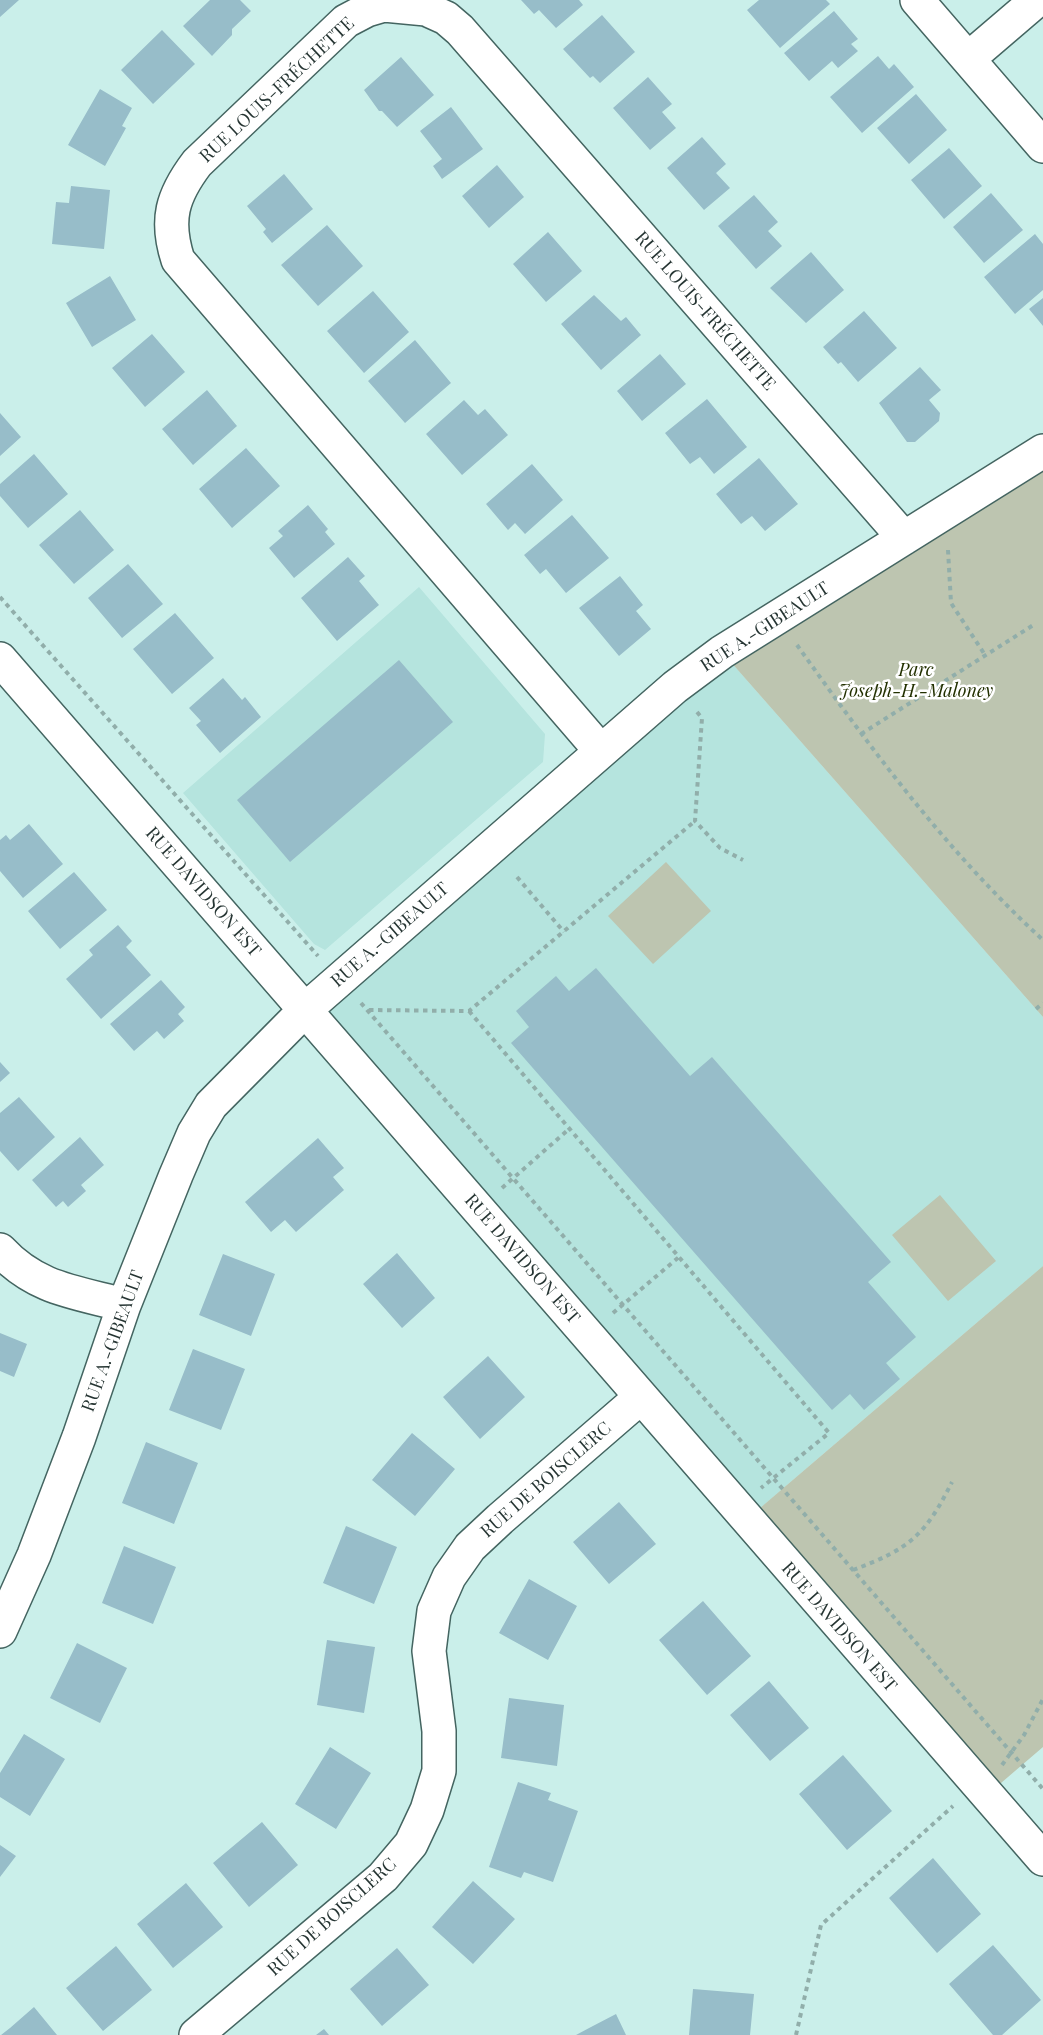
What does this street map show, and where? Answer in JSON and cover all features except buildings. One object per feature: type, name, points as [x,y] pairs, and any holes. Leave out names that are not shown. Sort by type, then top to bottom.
[{"type":"street","points":[[917,0],[1043,146]]},
{"type":"street","points":[[968,59],[1037,0]]},
{"type":"street","name":"RUE LOUIS-FRÉCHETTE","points":[[600,750],[178,260],[171,239],[170,215],[185,179],[197,163],[346,21],[384,5],[403,5],[426,9],[446,18],[460,30],[904,538]]},
{"type":"street","name":"RUE A.-GIBEAULT","points":[[0,1631],[34,1555],[79,1437],[124,1305],[194,1133],[211,1105],[242,1071],[306,1009],[600,750],[675,687],[723,652],[1043,450]]},
{"type":"street","name":"RUE DAVIDSON EST","points":[[0,658],[588,1335],[736,1509],[1043,1859]]},
{"type":"street","points":[[0,1250],[15,1266],[43,1283],[124,1305]]},
{"type":"street","name":"RUE DE BOISCLERC","points":[[196,2035],[383,1877],[411,1844],[427,1810],[439,1772],[439,1731],[429,1651],[434,1611],[449,1577],[470,1547],[641,1397]]},
{"type":"path","points":[[948,550],[951,603],[985,656]]},
{"type":"path","points":[[0,597],[368,1011],[1043,1789]]},
{"type":"path","points":[[777,618],[861,734],[961,859],[1000,901],[1043,940]]},
{"type":"path","points":[[861,734],[1035,624]]},
{"type":"path","points":[[368,1011],[469,1011],[695,821],[702,718],[675,687]]},
{"type":"path","points":[[695,821],[720,848],[743,860]]},
{"type":"path","points":[[518,877],[564,932]]},
{"type":"path","points":[[1036,1009],[1043,1003]]},
{"type":"path","points":[[469,1011],[829,1433],[736,1509]]},
{"type":"path","points":[[478,1209],[569,1129]]},
{"type":"path","points":[[588,1335],[679,1257]]},
{"type":"path","points":[[853,1570],[886,1557],[914,1539],[934,1517],[952,1482]]},
{"type":"path","points":[[796,2035],[821,1925],[977,1784],[1001,1767],[1012,1754],[1043,1699]]},
{"type":"shaded area","points":[[419,587],[545,734],[543,762],[325,950],[314,944],[183,793]]},
{"type":"shaded area","points":[[722,652],[1043,1017],[1043,1266],[746,1520],[306,1009]]},
{"type":"green space","name":"Parc Joseph-H.-Maloney","points":[[1043,451],[1043,1017],[722,652]]},
{"type":"green space","points":[[666,862],[711,911],[653,964],[608,916]]},
{"type":"green space","points":[[940,1195],[996,1261],[948,1301],[892,1235]]},
{"type":"green space","points":[[1043,1266],[1043,1747],[987,1795],[746,1520]]}]
